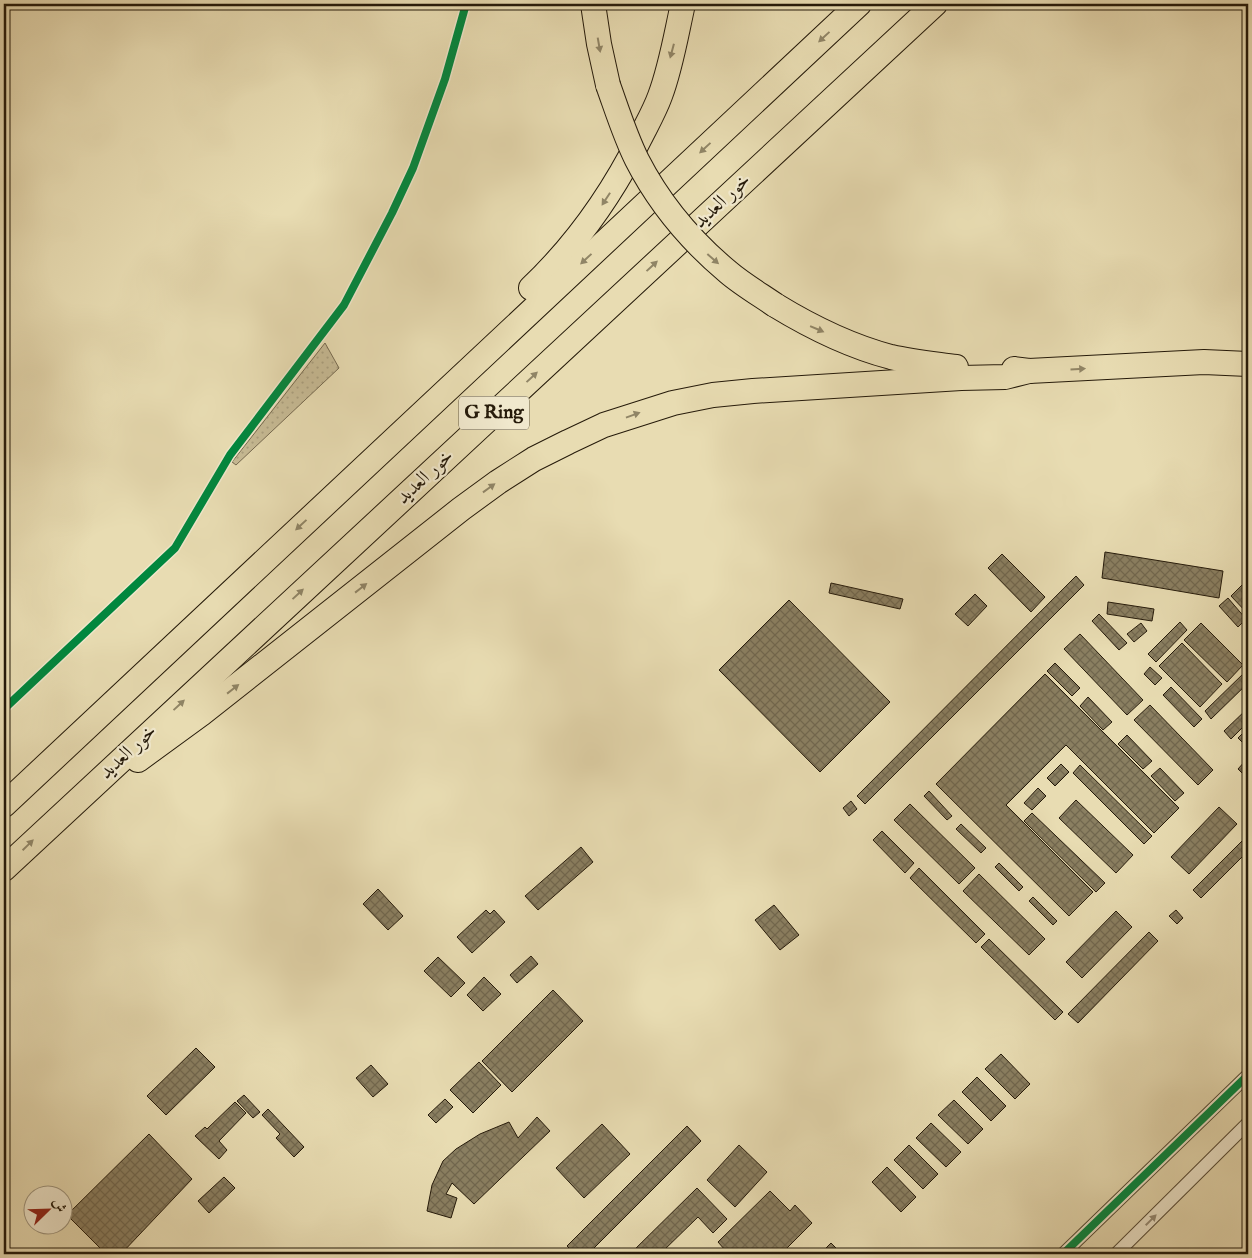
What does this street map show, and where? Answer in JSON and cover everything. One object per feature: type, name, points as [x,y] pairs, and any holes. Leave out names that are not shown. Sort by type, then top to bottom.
[{"type":"highway","points":[[594,4],[599,44],[608,85],[636,159],[650,183],[675,219],[703,251],[730,274],[810,326],[851,344],[890,356],[959,368],[1006,368],[1029,371],[1204,362],[1248,364]]},
{"type":"highway","points":[[326,502],[391,424],[552,268],[605,201],[628,162],[660,96],[683,4]]},
{"type":"highway","name":"G Ring","points":[[4,806],[859,4]]},
{"type":"highway","name":"خور العديد","points":[[4,869],[53,821],[935,4]]},
{"type":"highway","points":[[53,821],[201,714],[498,482],[534,459],[604,425],[640,412],[713,395],[842,385],[1005,377],[1029,371]]},
{"type":"street","points":[[1063,1254],[1248,1075]]},
{"type":"street","points":[[1116,1254],[1248,1123]]},
{"type":"shaded area","points":[[325,343],[339,368],[236,465],[232,462]]},
{"type":"building","points":[[1105,552],[1223,571],[1219,598],[1102,578]]},
{"type":"building","points":[[1002,554],[1045,597],[1031,612],[988,568]]},
{"type":"building","points":[[1076,576],[1084,585],[865,804],[857,796]]},
{"type":"building","points":[[1248,579],[1248,614],[1231,596]]},
{"type":"building","points":[[831,583],[903,599],[900,609],[829,593]]},
{"type":"building","points":[[975,594],[987,606],[968,626],[955,614]]},
{"type":"building","points":[[1228,598],[1246,619],[1238,627],[1219,606]]},
{"type":"building","points":[[789,600],[890,702],[820,772],[719,670]]},
{"type":"building","points":[[1108,602],[1154,609],[1152,621],[1107,614]]},
{"type":"building","points":[[1099,614],[1127,643],[1119,650],[1092,621]]},
{"type":"building","points":[[1180,622],[1187,630],[1156,662],[1148,654]]},
{"type":"building","points":[[1141,623],[1147,631],[1134,642],[1127,634]]},
{"type":"building","points":[[1201,623],[1243,665],[1227,682],[1184,640]]},
{"type":"building","points":[[1080,634],[1143,700],[1127,715],[1064,649]]},
{"type":"building","points":[[1182,643],[1222,684],[1200,707],[1159,666]]},
{"type":"building","points":[[1055,663],[1080,688],[1072,696],[1047,671]]},
{"type":"building","points":[[1150,667],[1162,678],[1155,685],[1144,674]]},
{"type":"building","points":[[1245,672],[1248,675],[1248,683],[1211,719],[1205,711]]},
{"type":"building","points":[[1045,674],[1179,808],[1154,833],[1066,745],[1006,805],[1093,892],[1069,916],[936,784]]},
{"type":"building","points":[[1171,687],[1202,719],[1194,727],[1163,695]]},
{"type":"building","points":[[1088,697],[1112,722],[1103,730],[1080,706]]},
{"type":"building","points":[[1150,705],[1213,770],[1198,785],[1134,720]]},
{"type":"building","points":[[1248,708],[1248,722],[1231,739],[1224,731]]},
{"type":"building","points":[[1248,728],[1248,748],[1238,738]]},
{"type":"building","points":[[1127,735],[1152,761],[1143,769],[1118,744]]},
{"type":"building","points":[[1246,760],[1248,762],[1248,779],[1238,769]]},
{"type":"building","points":[[1061,764],[1069,772],[1055,786],[1047,778]]},
{"type":"building","points":[[1080,765],[1152,836],[1144,844],[1073,773]]},
{"type":"building","points":[[1160,768],[1184,793],[1175,801],[1151,776]]},
{"type":"building","points":[[1038,788],[1046,796],[1032,810],[1024,803]]},
{"type":"building","points":[[929,791],[952,816],[947,820],[924,796]]},
{"type":"building","points":[[1076,800],[1133,855],[1116,873],[1059,818]]},
{"type":"building","points":[[851,801],[857,809],[849,816],[843,808]]},
{"type":"building","points":[[910,804],[975,868],[959,884],[894,820]]},
{"type":"building","points":[[1219,807],[1237,824],[1189,874],[1171,857]]},
{"type":"building","points":[[1032,813],[1105,883],[1096,892],[1024,821]]},
{"type":"building","points":[[961,824],[986,848],[981,853],[956,829]]},
{"type":"building","points":[[882,831],[914,863],[905,873],[873,840]]},
{"type":"building","points":[[1248,835],[1248,851],[1201,898],[1193,890]]},
{"type":"building","points":[[581,847],[593,862],[538,910],[525,896]]},
{"type":"building","points":[[999,863],[1023,887],[1019,891],[995,867]]},
{"type":"building","points":[[919,868],[985,934],[976,943],[910,878]]},
{"type":"building","points":[[979,874],[1045,939],[1029,955],[963,891]]},
{"type":"building","points":[[378,889],[403,916],[388,930],[363,904]]},
{"type":"building","points":[[1033,897],[1057,921],[1053,925],[1029,901]]},
{"type":"building","points":[[774,905],[799,935],[780,950],[755,920]]},
{"type":"building","points":[[486,910],[490,914],[494,910],[505,922],[472,953],[457,937]]},
{"type":"building","points":[[1176,910],[1183,918],[1177,924],[1169,916]]},
{"type":"building","points":[[1116,911],[1132,927],[1082,978],[1066,962]]},
{"type":"building","points":[[1149,932],[1158,941],[1078,1023],[1068,1014]]},
{"type":"building","points":[[989,939],[1063,1012],[1055,1020],[981,947]]},
{"type":"building","points":[[531,956],[538,964],[517,983],[510,975]]},
{"type":"building","points":[[438,957],[465,983],[451,997],[424,971]]},
{"type":"building","points":[[484,977],[501,994],[483,1011],[467,995]]},
{"type":"building","points":[[553,990],[583,1021],[512,1092],[482,1061]]},
{"type":"building","points":[[196,1048],[215,1067],[166,1115],[147,1096]]},
{"type":"building","points":[[1001,1054],[1030,1084],[1015,1099],[985,1069]]},
{"type":"building","points":[[479,1062],[501,1085],[473,1113],[450,1090]]},
{"type":"building","points":[[371,1065],[388,1084],[373,1097],[356,1078]]},
{"type":"building","points":[[977,1077],[1006,1106],[991,1121],[962,1092]]},
{"type":"building","points":[[244,1095],[260,1112],[253,1118],[237,1101]]},
{"type":"building","points":[[445,1099],[453,1107],[436,1123],[428,1115]]},
{"type":"building","points":[[954,1100],[983,1129],[968,1144],[938,1115]]},
{"type":"building","points":[[235,1102],[246,1113],[219,1141],[227,1150],[219,1159],[195,1136],[205,1127],[207,1129]]},
{"type":"building","points":[[268,1109],[304,1147],[294,1157],[276,1138],[280,1134],[262,1115]]},
{"type":"building","points":[[537,1117],[550,1131],[474,1204],[452,1183],[446,1194],[457,1198],[451,1218],[427,1211],[432,1185],[443,1161],[456,1149],[480,1134],[509,1122],[518,1138]]},
{"type":"building","points":[[931,1123],[961,1152],[946,1167],[916,1138]]},
{"type":"building","points":[[602,1124],[630,1154],[584,1198],[556,1168]]},
{"type":"building","points":[[687,1126],[701,1141],[588,1254],[575,1254],[567,1246]]},
{"type":"building","points":[[149,1134],[192,1179],[121,1254],[106,1254],[72,1220],[72,1210]]},
{"type":"building","points":[[739,1145],[767,1172],[735,1207],[707,1180]]},
{"type":"building","points":[[909,1145],[938,1174],[923,1189],[894,1160]]},
{"type":"building","points":[[887,1167],[916,1197],[901,1212],[872,1182]]},
{"type":"building","points":[[224,1177],[235,1188],[209,1213],[198,1201]]},
{"type":"building","points":[[697,1188],[727,1219],[713,1233],[698,1217],[660,1254],[630,1254]]},
{"type":"building","points":[[770,1191],[790,1211],[795,1205],[812,1223],[781,1254],[721,1254],[725,1250],[718,1242]]},
{"type":"building","points":[[831,1243],[842,1254],[820,1254]]},
{"type":"cycle path","points":[[4,709],[175,548],[230,455],[344,305],[413,168],[445,79],[466,4]]},
{"type":"cycle path","points":[[1063,1254],[1248,1075]]}]
